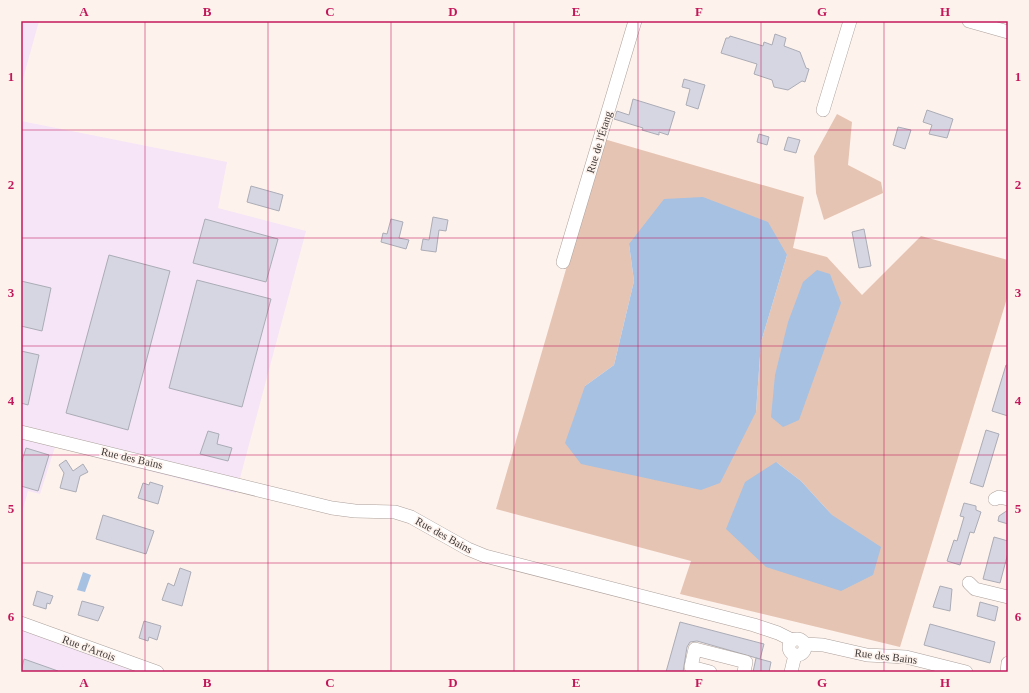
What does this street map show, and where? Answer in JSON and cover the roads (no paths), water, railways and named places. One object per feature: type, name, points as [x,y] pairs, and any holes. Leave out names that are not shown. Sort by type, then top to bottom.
[{"type":"street","name":"Rue de l'Étang","points":[[563,262],[635,21]]},
{"type":"street","points":[[822,110],[850,21]]},
{"type":"street","points":[[969,21],[1008,32]]},
{"type":"street","name":"Rue des Bains","points":[[21,432],[332,508],[355,511],[395,512],[410,516],[468,549],[485,556],[754,625],[799,642],[823,645],[867,655],[906,657],[966,672]]},
{"type":"street","points":[[969,583],[975,589],[1008,597]]},
{"type":"street","name":"Rue d'Artois","points":[[21,623],[157,672]]},
{"type":"street","points":[[791,672],[795,656],[803,653],[806,648],[799,642]]},
{"type":"street","points":[[710,672],[691,667],[695,649],[746,662],[744,672]]},
{"type":"street","points":[[1007,672],[1008,663]]},
{"type":"water","points":[[703,197],[768,222],[787,255],[761,342],[756,412],[720,483],[701,490],[581,464],[565,443],[585,386],[614,365],[634,281],[629,244],[664,199]]},
{"type":"water","points":[[817,270],[830,274],[841,303],[799,420],[783,427],[771,417],[775,375],[788,322],[803,282]]},
{"type":"water","points":[[776,462],[801,481],[832,515],[881,547],[873,575],[841,591],[766,567],[726,529],[745,482]]},
{"type":"water","points":[[83,572],[91,575],[85,592],[77,590]]}]
